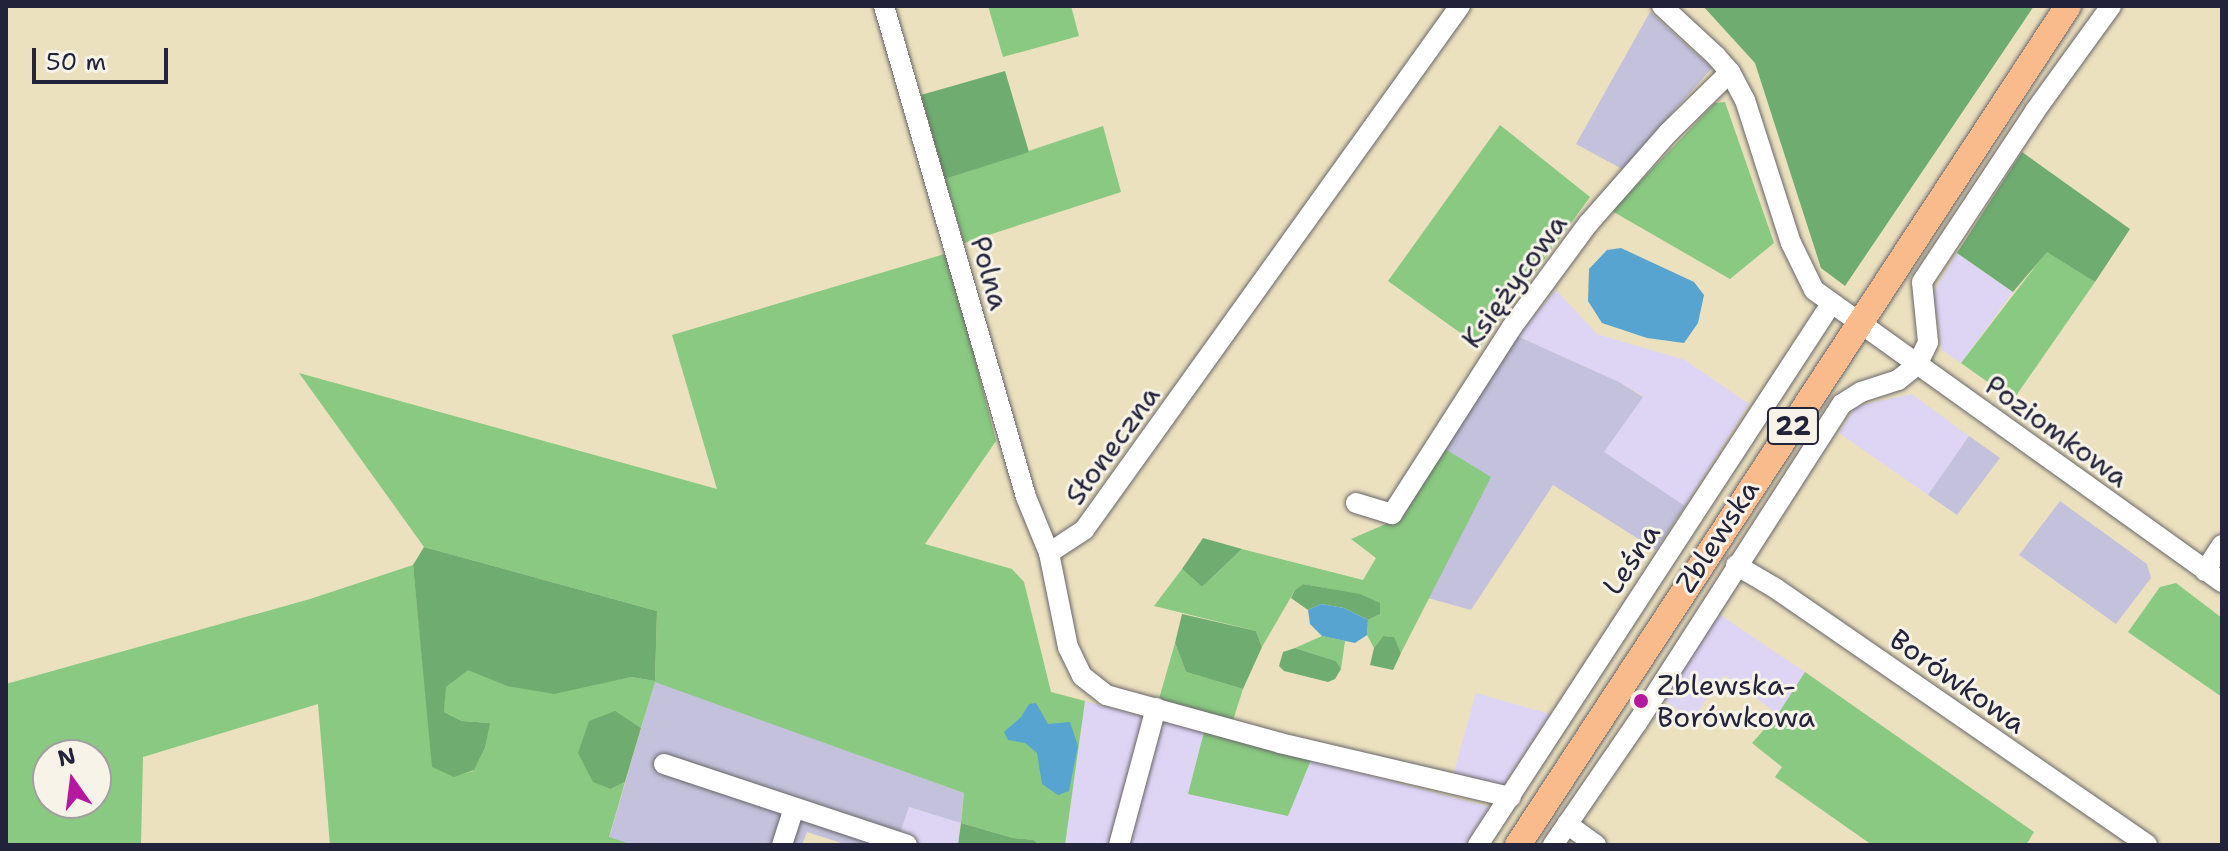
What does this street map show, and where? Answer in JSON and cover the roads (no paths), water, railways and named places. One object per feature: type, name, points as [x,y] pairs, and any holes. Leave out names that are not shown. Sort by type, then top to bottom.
[{"type":"main road","name":"Zblewska","points":[[1518,845],[2068,6]]},
{"type":"street","name":"Polna","points":[[884,6],[1026,497],[1049,553]]},
{"type":"street","name":"Słoneczna","points":[[1049,553],[1084,530],[1460,6]]},
{"type":"street","points":[[1662,6],[1730,72],[1745,100],[1806,278],[1831,304],[1860,323]]},
{"type":"street","points":[[1917,365],[1928,342],[1922,282],[2035,111],[2111,6]]},
{"type":"street","name":"Księżycowa","points":[[1356,503],[1392,514],[1512,327],[1588,224],[1668,133],[1730,72]]},
{"type":"street","name":"Leśna","points":[[1478,845],[1831,304]]},
{"type":"street","name":"Poziomkowa","points":[[1860,323],[2213,577]]},
{"type":"street","name":"Zblewska","points":[[1553,845],[1637,723],[1842,404],[1861,392],[1898,380],[1917,365]]},
{"type":"street","points":[[2213,577],[2222,545]]},
{"type":"street","points":[[1049,553],[1061,621],[1082,676],[1106,695],[1280,743],[1511,797]]},
{"type":"street","name":"Borówkowa","points":[[1736,565],[1775,588],[2147,845]]},
{"type":"street","points":[[1119,845],[1156,708]]},
{"type":"street","points":[[664,764],[907,845]]},
{"type":"street","points":[[782,845],[794,808]]},
{"type":"street","points":[[1567,824],[1596,845]]},
{"type":"water","points":[[1621,248],[1694,282],[1704,295],[1698,323],[1684,343],[1647,338],[1602,323],[1588,301],[1589,269],[1607,250]]},
{"type":"water","points":[[1321,604],[1344,608],[1368,620],[1367,635],[1355,643],[1322,636],[1310,624],[1308,610]]},
{"type":"water","points":[[1036,703],[1048,724],[1070,722],[1078,746],[1069,791],[1058,795],[1042,784],[1037,753],[1025,743],[1008,740],[1004,732],[1021,717],[1029,704]]},
{"type":"place","name":"Zblewska- Borówkowa","points":[[1641,701]]}]
